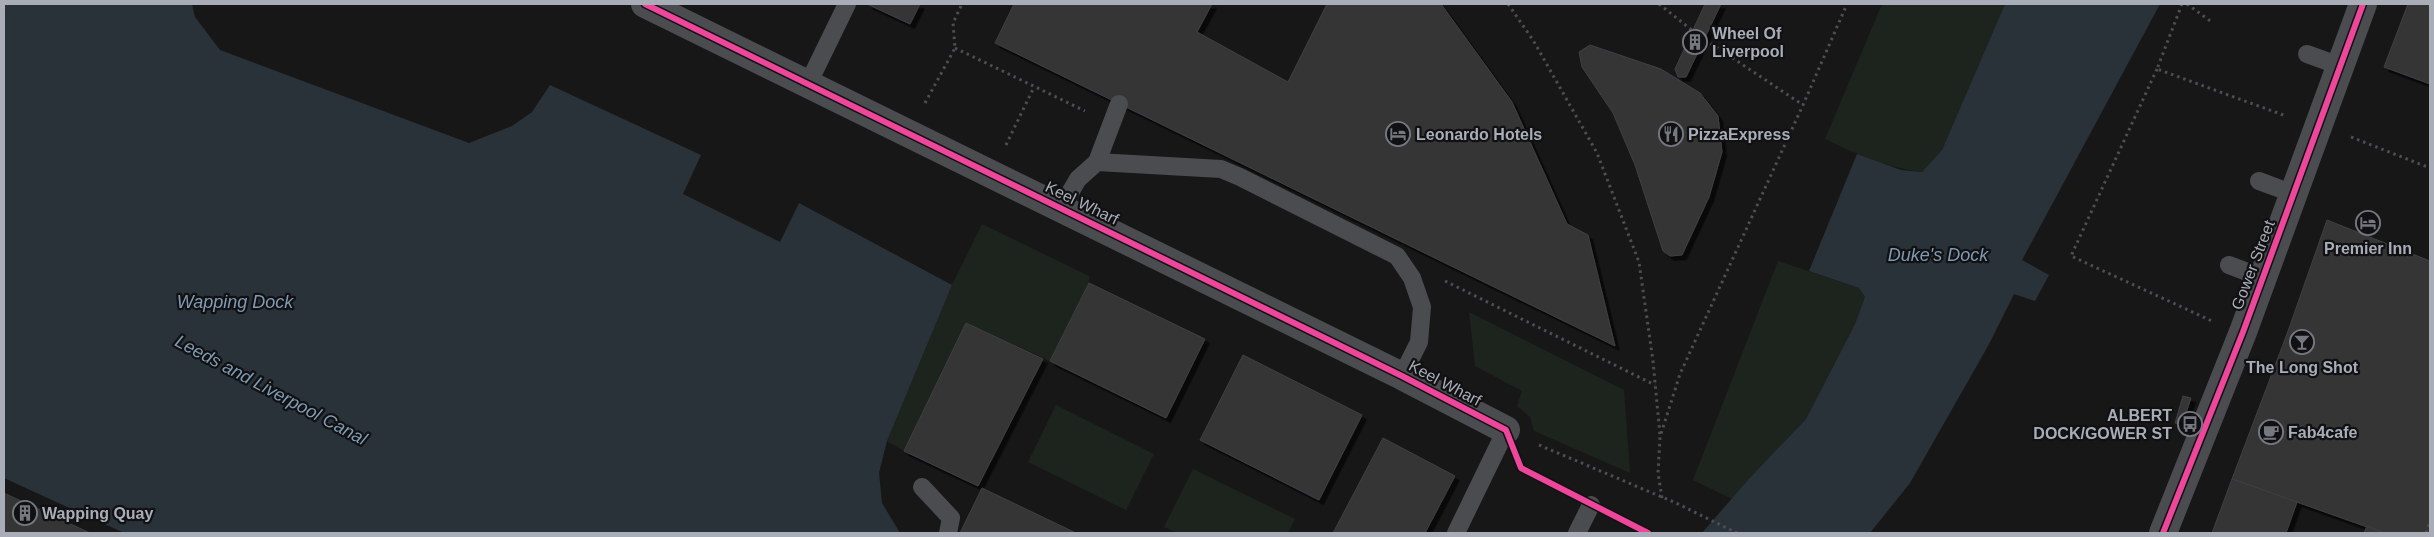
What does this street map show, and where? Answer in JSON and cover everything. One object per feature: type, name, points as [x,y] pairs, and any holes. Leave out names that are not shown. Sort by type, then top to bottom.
[{"type":"street","name":"Keel Wharf","points":[[645,4],[1402,376],[1506,430]]},
{"type":"street","name":"Gower Street","points":[[2163,533],[2294,194],[2363,4]]},
{"type":"lane","points":[[808,84],[847,4]]},
{"type":"lane","points":[[2307,54],[2340,66]]},
{"type":"lane","points":[[1061,208],[1078,179],[1098,162],[1119,104]]},
{"type":"lane","points":[[1098,162],[1221,168],[1397,256],[1412,278],[1422,307],[1419,342],[1402,376]]},
{"type":"lane","points":[[2260,181],[2294,194]]},
{"type":"lane","points":[[2229,265],[2262,278]]},
{"type":"lane","points":[[1456,533],[1506,430]]},
{"type":"lane","points":[[922,486],[951,518],[948,533]]},
{"type":"lane","points":[[1577,533],[1591,505]]},
{"type":"path","points":[[924,105],[955,48],[953,23],[962,4]]},
{"type":"path","points":[[1508,4],[1533,40],[1597,153],[1639,262],[1655,385],[1660,437],[1658,473],[1662,498]]},
{"type":"path","points":[[1659,4],[1698,35],[1803,105]]},
{"type":"path","points":[[1660,437],[1680,374],[1847,4]]},
{"type":"path","points":[[2182,4],[2156,69],[2070,256],[2218,324]]},
{"type":"path","points":[[2187,4],[2213,23]]},
{"type":"path","points":[[955,48],[1085,111]]},
{"type":"path","points":[[2156,69],[2293,119]]},
{"type":"path","points":[[1006,146],[1034,87]]},
{"type":"path","points":[[2350,136],[2430,168]]},
{"type":"path","points":[[1444,281],[1655,385]]},
{"type":"path","points":[[1539,445],[1676,503],[1737,533]]},
{"type":"path","points":[[2426,533],[2430,521]]},
{"type":"shaded area","points":[[1882,4],[2005,4],[1942,150],[1922,172],[1884,164],[1825,139]]},
{"type":"shaded area","points":[[982,224],[1089,276],[1089,283],[1050,361],[966,323],[904,451],[887,441],[952,285]]},
{"type":"shaded area","points":[[1778,261],[1859,288],[1865,297],[1855,324],[1806,419],[1732,499],[1693,480]]},
{"type":"shaded area","points":[[1469,312],[1624,390],[1630,473],[1534,431],[1530,417],[1517,406],[1522,391],[1475,366]]},
{"type":"shaded area","points":[[1056,405],[1154,454],[1126,510],[1028,462]]},
{"type":"shaded area","points":[[1193,469],[1295,519],[1288,533],[1178,533],[1164,527]]},
{"type":"water","name":"Wapping Dock","points":[[4,4],[192,4],[195,17],[220,50],[469,143],[512,126],[532,112],[550,85],[701,155],[683,194],[780,242],[799,203],[952,285],[887,441],[879,473],[882,503],[900,533],[124,533],[4,478]]},
{"type":"water","name":"Duke's Dock","points":[[2005,4],[2160,4],[2022,260],[2049,275],[2035,301],[2014,294],[1988,346],[1910,483],[1870,533],[1702,533],[1748,480],[1806,419],[1855,324],[1865,297],[1859,288],[1809,271],[1857,154],[1901,170],[1922,172],[1942,150]]},
{"type":"building","points":[[867,4],[920,4],[910,24]]},
{"type":"building","points":[[1014,4],[1212,4],[1197,32],[1288,82],[1327,4],[1441,4],[1512,102],[1567,224],[1588,235],[1615,346],[995,43]]},
{"type":"building","name":"Wheel Of Liverpool","points":[[1705,4],[1721,4],[1686,77],[1678,77],[1675,69]]},
{"type":"building","points":[[2408,4],[2430,4],[2430,84],[2384,67]]},
{"type":"building","name":"PizzaExpress","points":[[1590,45],[1661,69],[1700,93],[1718,116],[1722,152],[1709,197],[1682,255],[1670,256],[1663,251],[1635,165],[1613,113],[1582,67],[1579,52]]},
{"type":"building","points":[[2327,220],[2430,261],[2430,533],[2384,533],[2232,479],[2287,334]]},
{"type":"building","points":[[1089,283],[1205,339],[1166,418],[1050,361]]},
{"type":"building","points":[[966,323],[1043,359],[978,486],[904,451]]},
{"type":"building","points":[[1243,355],[1362,415],[1319,500],[1200,440]]},
{"type":"building","points":[[2183,396],[2191,398],[2182,425],[2175,423]]},
{"type":"building","points":[[1383,438],[1455,476],[1425,533],[1333,533]]},
{"type":"building","points":[[2232,479],[2297,502],[2286,533],[2212,533]]},
{"type":"building","points":[[982,488],[1076,533],[960,533]]},
{"type":"building","name":"Wapping Quay","points":[[4,493],[90,533],[4,533]]},
{"type":"building","points":[[2367,526],[2384,533],[2364,533]]},
{"type":"cycle path","points":[[645,4],[1402,376],[1506,430],[1521,468],[1648,533]]},
{"type":"cycle path","points":[[2163,533],[2243,332],[2363,4]]},
{"type":"place","name":"Wheel Of Liverpool","points":[[1695,42]]},
{"type":"place","name":"Leonardo Hotels","points":[[1398,134]]},
{"type":"place","name":"PizzaExpress","points":[[1671,134]]},
{"type":"place","name":"Premier Inn","points":[[2368,223]]},
{"type":"place","name":"The Long Shot","points":[[2302,342]]},
{"type":"place","name":"ALBERT DOCK/GOWER ST","points":[[2190,424]]},
{"type":"place","name":"Fab4cafe","points":[[2271,432]]},
{"type":"place","name":"Wapping Quay","points":[[25,513]]},
{"type":"water label","name":"Leeds and Liverpool Canal","points":[[271,390]]}]
